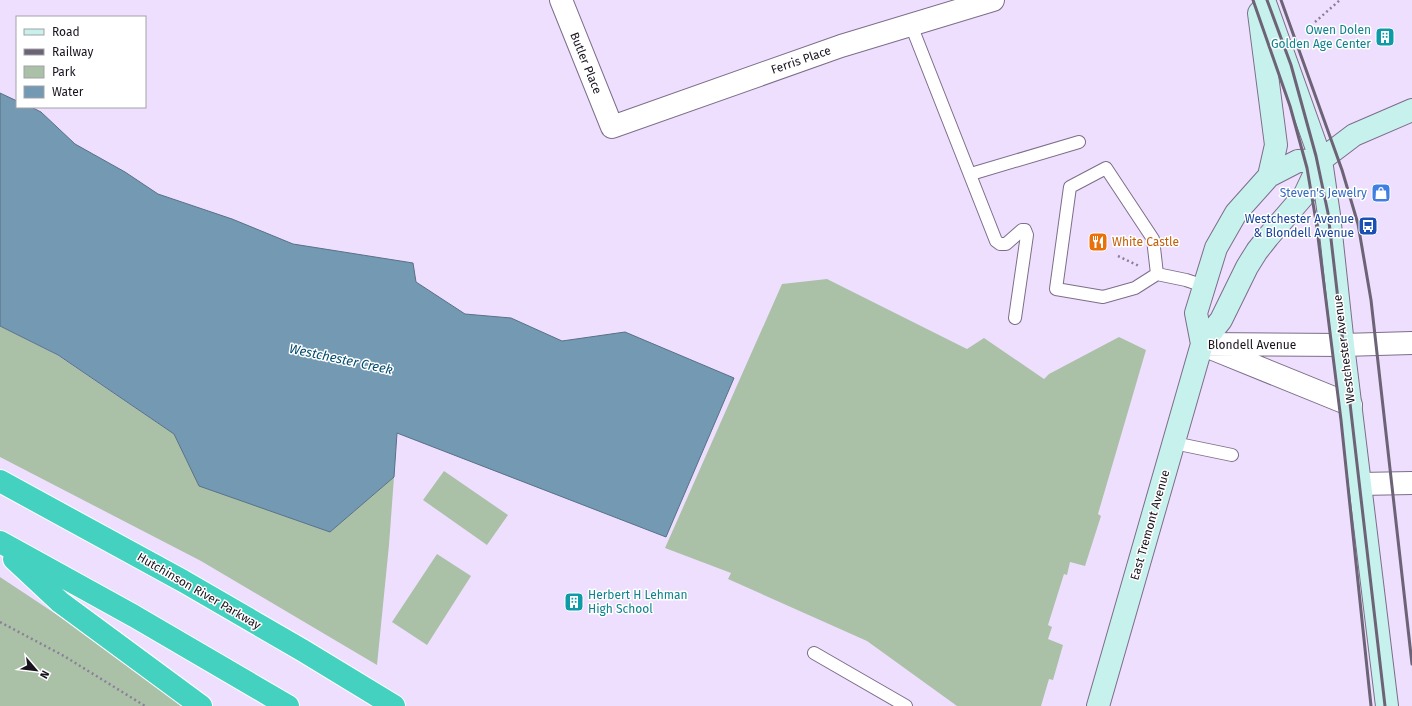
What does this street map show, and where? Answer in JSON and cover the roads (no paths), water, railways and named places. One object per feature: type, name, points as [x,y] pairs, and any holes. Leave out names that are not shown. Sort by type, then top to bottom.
[{"type":"highway","name":"Hutchinson River Parkway","points":[[0,481],[183,581],[394,706]]},
{"type":"highway","points":[[0,542],[147,623],[288,706]]},
{"type":"highway","points":[[0,546],[60,602],[201,706]]},
{"type":"main road","points":[[1258,0],[1276,145],[1269,176]]},
{"type":"main road","name":"Westchester Avenue","points":[[1264,0],[1321,160],[1329,215],[1343,345],[1387,706]]},
{"type":"main road","points":[[1321,160],[1354,135],[1412,110]]},
{"type":"main road","name":"East Tremont Avenue","points":[[1098,706],[1202,344],[1221,320],[1247,267],[1268,237],[1305,194],[1321,160],[1298,161],[1269,176],[1236,213],[1216,248],[1196,313],[1202,344]]},
{"type":"street","name":"Butler Place","points":[[561,0],[612,127]]},
{"type":"street","name":"Ferris Place","points":[[612,127],[841,46],[993,0]]},
{"type":"street","name":"Blondell Avenue","points":[[1202,344],[1412,344]]},
{"type":"street","name":"Blondell Avenue","points":[[1202,344],[1351,405]]},
{"type":"street","points":[[1360,484],[1412,483]]},
{"type":"lane","points":[[911,25],[971,174],[996,241],[1000,244],[1006,244],[1022,230],[1025,230],[1027,235],[1015,318]]},
{"type":"lane","points":[[971,174],[1079,142]]},
{"type":"lane","points":[[1157,274],[1153,239],[1106,168],[1070,187],[1056,289],[1103,297],[1135,288],[1157,274],[1186,280],[1204,286]]},
{"type":"lane","points":[[1174,443],[1232,455]]},
{"type":"lane","points":[[814,653],[906,706]]},
{"type":"water","name":"Westchester Creek","points":[[0,93],[16,101],[16,108],[33,108],[41,112],[75,144],[125,172],[158,194],[232,219],[293,244],[413,263],[416,282],[465,314],[511,318],[562,341],[625,332],[734,378],[666,537],[397,433],[394,477],[330,532],[199,486],[174,434],[58,355],[0,326]]},
{"type":"railway","points":[[1253,0],[1290,106],[1307,168],[1316,221],[1341,420],[1371,706]]},
{"type":"railway","points":[[1267,0],[1291,65],[1316,156],[1328,213],[1385,706]]},
{"type":"railway","points":[[1281,0],[1342,170],[1358,224],[1371,300],[1412,664]]},
{"type":"place","name":"Owen Dolen Golden Age Center","points":[[1385,37]]},
{"type":"place","name":"Steven's Jewelry","points":[[1381,193]]},
{"type":"place","name":"Westchester Avenue & Blondell Avenue","points":[[1368,226]]},
{"type":"place","name":"White Castle","points":[[1098,242]]},
{"type":"place","name":"Herbert H Lehman High School","points":[[574,602]]}]
